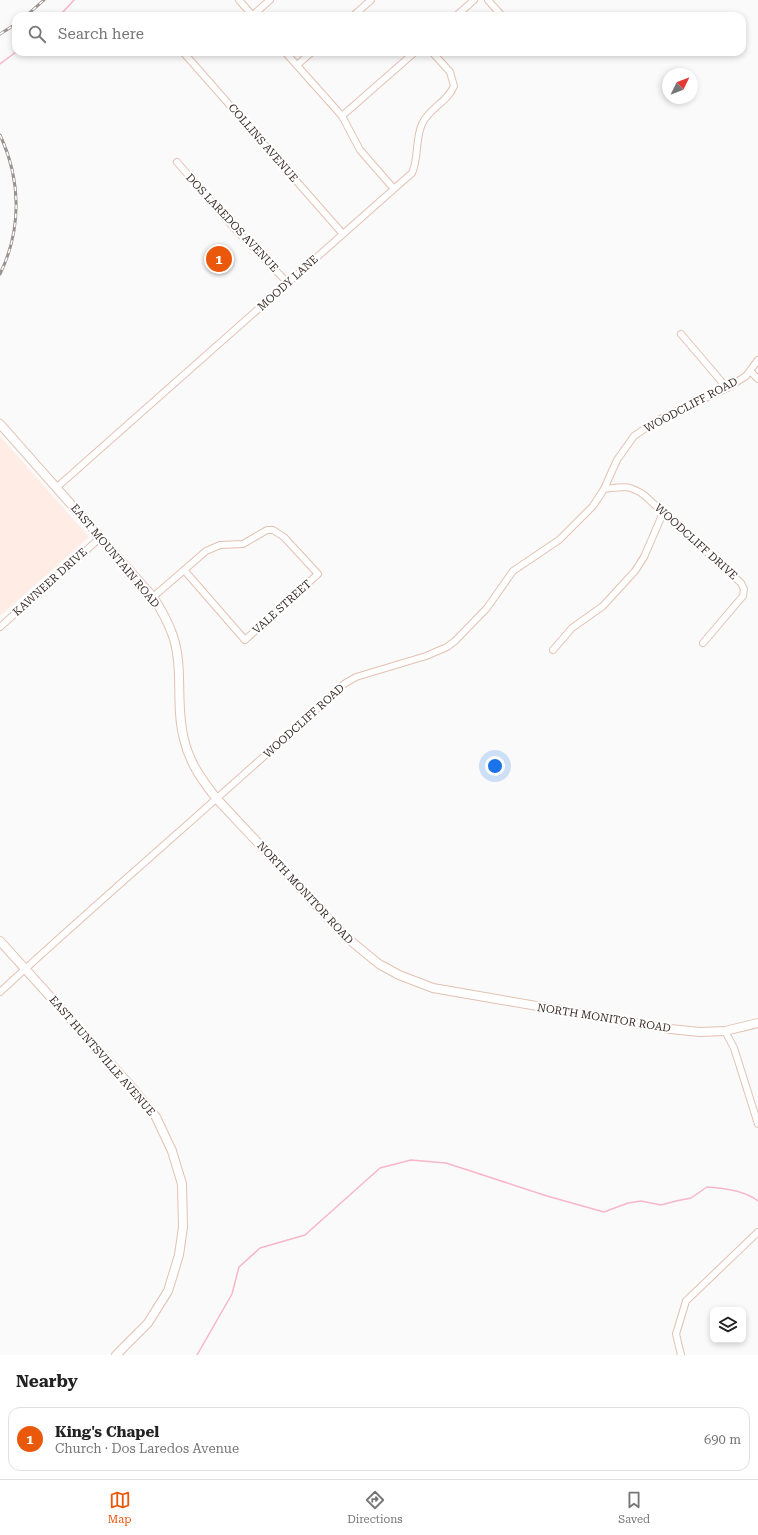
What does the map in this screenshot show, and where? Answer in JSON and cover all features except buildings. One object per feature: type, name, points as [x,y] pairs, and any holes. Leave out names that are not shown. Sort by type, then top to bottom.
[{"type":"street","points":[[239,0],[250,12]]},
{"type":"street","points":[[257,12],[270,0]]},
{"type":"street","points":[[358,12],[371,0]]},
{"type":"street","points":[[460,12],[474,0]]},
{"type":"street","points":[[488,0],[498,12]]},
{"type":"street","name":"COLLINS AVENUE","points":[[187,56],[343,234]]},
{"type":"street","points":[[289,56],[342,116],[360,150],[394,189]]},
{"type":"street","points":[[297,65],[307,56]]},
{"type":"street","points":[[342,116],[410,56]]},
{"type":"street","name":"MOODY LANE","points":[[56,488],[412,173],[416,166],[422,124],[447,98],[454,86],[450,72],[436,56]]},
{"type":"street","name":"DOS LAREDOS AVENUE","points":[[177,162],[233,227],[288,284]]},
{"type":"street","points":[[681,334],[727,388]]},
{"type":"street","name":"WOODCLIFF ROAD","points":[[216,798],[256,765],[344,684],[356,677],[438,651],[455,641],[487,608],[513,571],[559,540],[593,506],[604,489],[617,460],[640,431],[656,421],[727,388],[750,372],[758,360]]},
{"type":"street","points":[[750,372],[758,378]]},
{"type":"street","name":"EAST MOUNTAIN ROAD","points":[[0,424],[153,597],[173,637],[177,657],[181,723],[184,740],[193,764],[216,798]]},
{"type":"street","name":"WOODCLIFF DRIVE","points":[[604,489],[627,486],[633,487],[644,494],[663,513],[736,577],[744,589],[739,601],[703,643]]},
{"type":"street","points":[[553,650],[572,628],[603,606],[635,571],[644,557],[663,513]]},
{"type":"street","name":"VALE STREET","points":[[267,530],[273,530],[284,537],[318,574],[245,640],[184,570],[213,547],[243,544],[267,530]]},
{"type":"street","name":"KAWNEER DRIVE","points":[[0,627],[100,538]]},
{"type":"street","points":[[153,597],[184,570]]},
{"type":"street","points":[[0,992],[216,798]]},
{"type":"street","name":"NORTH MONITOR ROAD","points":[[216,798],[346,937],[380,964],[398,975],[433,988],[574,1014],[670,1029],[700,1032],[725,1031],[758,1023]]},
{"type":"street","name":"EAST HUNTSVILLE AVENUE","points":[[0,941],[129,1084],[156,1117],[172,1151],[182,1184],[183,1227],[179,1255],[168,1290],[148,1323],[116,1355]]},
{"type":"street","points":[[725,1031],[734,1048],[758,1124]]},
{"type":"street","points":[[681,1355],[676,1334],[686,1301],[758,1232]]},
{"type":"shaded area","points":[[0,436],[89,537],[0,616]]},
{"type":"waterway","points":[[63,12],[74,0]]},
{"type":"waterway","points":[[0,64],[12,55]]},
{"type":"waterway","points":[[197,1355],[232,1294],[239,1267],[260,1248],[305,1235],[380,1168],[411,1160],[446,1163],[547,1196],[604,1212],[628,1203],[641,1201],[661,1205],[691,1198],[707,1187],[741,1192],[758,1201]]},
{"type":"railway","points":[[30,12],[44,0]]},
{"type":"railway","points":[[0,34],[12,26]]},
{"type":"railway","points":[[0,135],[12,169],[16,204],[12,240],[0,274]]},
{"type":"place","name":"King's Chapel","points":[[219,259]]}]
